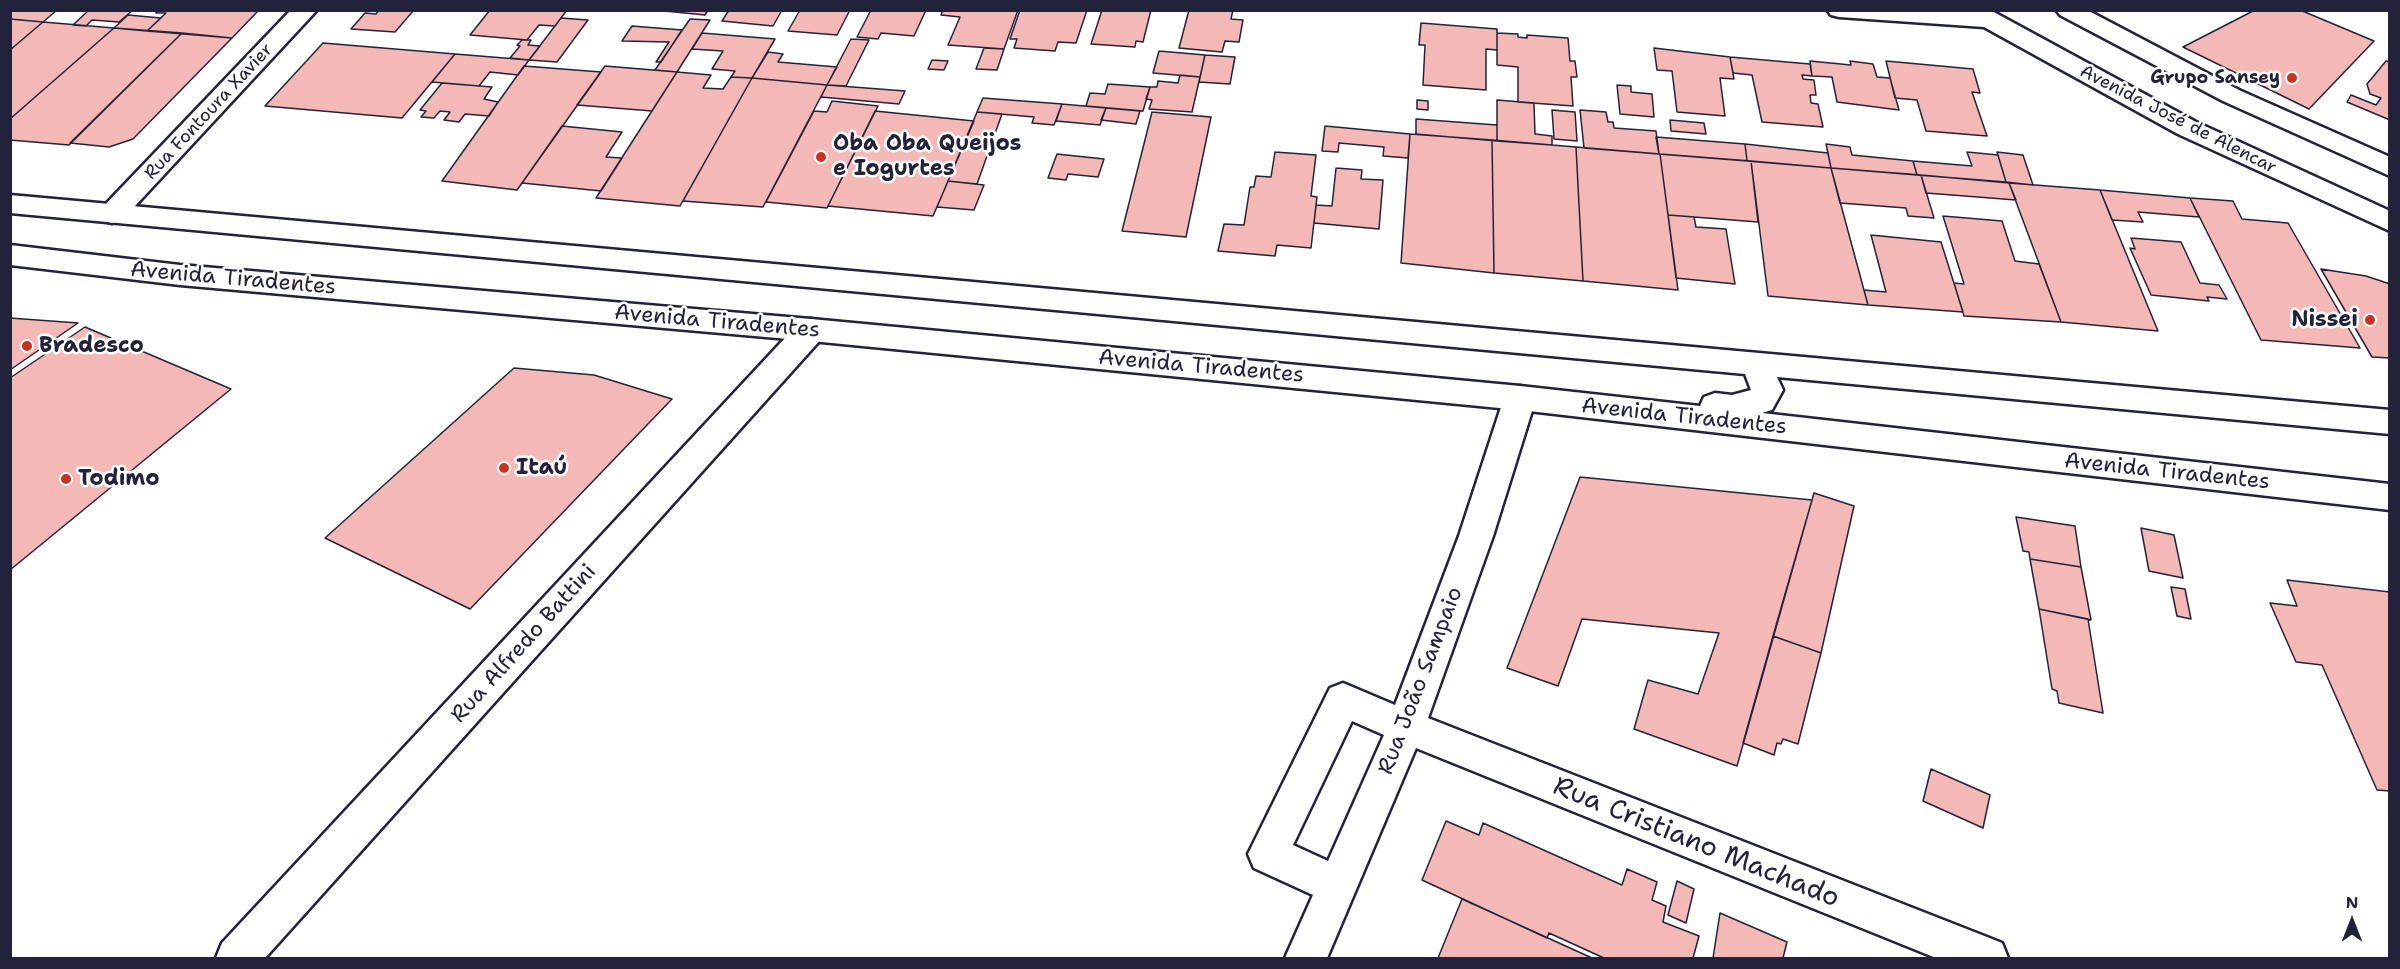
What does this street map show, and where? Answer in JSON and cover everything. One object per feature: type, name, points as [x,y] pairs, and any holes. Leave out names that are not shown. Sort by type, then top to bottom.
[{"type":"main road","name":"Rua Fontoura Xavier","points":[[112,214],[305,10]]},
{"type":"main road","points":[[1839,10],[1977,15]]},
{"type":"main road","name":"Avenida José de Alencar","points":[[2068,10],[2210,112],[2390,222]]},
{"type":"main road","name":"Avenida José de Alencar","points":[[1977,15],[2210,112],[2390,168]]},
{"type":"main road","points":[[10,204],[1757,366],[2390,422]]},
{"type":"main road","name":"Avenida Tiradentes","points":[[10,255],[180,275],[811,330],[1520,398],[2390,497]]},
{"type":"main road","name":"Rua Alfredo Battini","points":[[237,958],[811,330]]},
{"type":"main road","points":[[1520,398],[1584,392],[1732,407],[1761,402],[1767,390],[1757,366]]},
{"type":"main road","name":"Rua João Sampaio","points":[[1306,958],[1406,728],[1476,536],[1520,398]]},
{"type":"main road","name":"Rua Cristiano Machado","points":[[1337,885],[1268,854],[1343,700],[1406,728],[1987,958]]},
{"type":"building","points":[[10,10],[57,10],[43,22],[10,19]]},
{"type":"building","points":[[89,10],[133,10],[119,22],[92,20],[86,26],[73,25]]},
{"type":"building","points":[[158,10],[259,10],[232,38],[147,31],[166,13],[156,13]]},
{"type":"building","points":[[379,10],[414,10],[395,32],[351,29],[365,13],[376,14]]},
{"type":"building","points":[[490,10],[567,10],[555,26],[539,25],[527,40],[470,35]]},
{"type":"building","points":[[654,10],[708,10],[705,15]]},
{"type":"building","points":[[729,10],[782,10],[773,26],[722,21]]},
{"type":"building","points":[[800,10],[850,10],[837,35],[788,31]]},
{"type":"building","points":[[871,10],[926,10],[914,36],[881,33],[878,39],[857,37]]},
{"type":"building","points":[[943,10],[1018,10],[1004,49],[948,45],[960,17],[941,15]]},
{"type":"building","points":[[1020,10],[1087,10],[1076,43],[1058,42],[1055,51],[1014,48],[1017,39],[1010,39]]},
{"type":"building","points":[[1102,10],[1151,10],[1143,42],[1136,41],[1135,47],[1091,44]]},
{"type":"building","points":[[1189,10],[1233,10],[1231,19],[1243,20],[1239,42],[1225,41],[1222,52],[1179,48]]},
{"type":"building","name":"Grupo Sansey","points":[[2255,10],[2300,10],[2374,41],[2309,109],[2183,47]]},
{"type":"building","points":[[128,15],[161,18],[147,31],[114,28]]},
{"type":"building","points":[[561,18],[588,20],[557,62],[529,60]]},
{"type":"building","points":[[10,19],[43,22],[10,50]]},
{"type":"building","points":[[690,19],[710,20],[677,72],[655,70]]},
{"type":"building","points":[[43,22],[114,28],[10,119],[10,50]]},
{"type":"building","points":[[1421,23],[1497,29],[1497,50],[1486,49],[1486,90],[1423,85],[1425,45],[1419,45]]},
{"type":"building","points":[[632,26],[682,30],[661,62],[656,62],[669,42],[622,41]]},
{"type":"building","points":[[114,28],[182,33],[69,145],[10,140],[10,119]]},
{"type":"building","points":[[182,33],[232,38],[133,139],[109,147],[70,143]]},
{"type":"building","points":[[702,33],[775,39],[752,78],[731,77],[735,71],[712,69],[723,51],[692,49]]},
{"type":"building","points":[[1497,33],[1518,34],[1518,37],[1527,38],[1527,35],[1568,38],[1570,61],[1575,61],[1577,77],[1571,77],[1573,106],[1518,102],[1518,67],[1497,65]]},
{"type":"building","points":[[851,39],[869,40],[846,86],[827,85]]},
{"type":"building","points":[[522,40],[531,40],[528,45],[540,46],[529,60],[510,58],[520,46],[517,45]]},
{"type":"building","points":[[323,43],[455,54],[402,118],[265,106]]},
{"type":"building","points":[[984,48],[1004,49],[997,70],[976,69]]},
{"type":"building","points":[[1654,48],[1730,57],[1734,79],[1720,78],[1725,116],[1677,112],[1672,71],[1657,70]]},
{"type":"building","points":[[1159,51],[1205,55],[1200,77],[1153,73]]},
{"type":"building","points":[[768,52],[783,54],[778,62],[837,67],[827,85],[752,78]]},
{"type":"building","points":[[455,54],[529,60],[518,75],[490,72],[479,86],[432,82]]},
{"type":"building","points":[[1205,55],[1235,57],[1230,84],[1199,82]]},
{"type":"building","points":[[1730,57],[1810,64],[1812,76],[1802,75],[1803,79],[1814,80],[1816,95],[1810,95],[1811,103],[1818,104],[1823,127],[1762,122],[1752,75],[1733,73]]},
{"type":"building","points":[[932,60],[948,61],[944,70],[928,69]]},
{"type":"building","points":[[1810,61],[1851,65],[1850,61],[1873,64],[1877,77],[1890,78],[1899,110],[1837,102],[1832,77],[1812,76]]},
{"type":"building","points":[[1886,61],[1973,69],[1980,93],[1972,92],[1987,136],[1926,131],[1917,100],[1895,98]]},
{"type":"building","points":[[2386,61],[2390,62],[2390,120],[2347,102],[2351,95],[2376,105],[2381,98],[2370,94],[2367,84]]},
{"type":"building","points":[[524,66],[601,72],[517,190],[442,181]]},
{"type":"building","points":[[605,66],[677,72],[652,111],[577,105]]},
{"type":"building","points":[[677,72],[711,75],[703,88],[723,89],[731,77],[752,78],[680,206],[596,198]]},
{"type":"building","points":[[1180,75],[1200,77],[1192,112],[1149,109],[1152,100],[1146,99],[1150,87],[1157,87],[1158,81],[1178,83]]},
{"type":"building","points":[[752,78],[827,85],[763,207],[683,201]]},
{"type":"building","points":[[442,83],[492,87],[484,99],[498,102],[489,116],[465,114],[459,122],[444,120],[450,112],[440,111],[434,118],[421,117],[426,111],[420,110]]},
{"type":"building","points":[[1108,84],[1150,87],[1143,111],[1086,106],[1090,93],[1105,94]]},
{"type":"building","points":[[827,85],[905,91],[899,104],[821,97]]},
{"type":"building","points":[[1617,85],[1631,86],[1631,92],[1652,94],[1654,117],[1620,114]]},
{"type":"building","points":[[983,98],[1062,104],[1054,125],[1032,123],[1034,117],[977,112]]},
{"type":"building","points":[[1417,100],[1428,101],[1428,110],[1417,109]]},
{"type":"building","points":[[1497,100],[1534,103],[1535,134],[1552,136],[1552,145],[1497,141]]},
{"type":"building","name":"Oba Oba Queijos e Iogurtes","points":[[832,101],[878,106],[827,208],[766,202],[814,111],[827,112]]},
{"type":"building","points":[[1062,104],[1106,108],[1100,125],[1056,121]]},
{"type":"building","points":[[1106,108],[1140,111],[1136,124],[1101,120]]},
{"type":"building","points":[[1552,110],[1575,112],[1577,141],[1554,139]]},
{"type":"building","points":[[1580,110],[1606,112],[1608,122],[1613,122],[1614,128],[1656,131],[1659,154],[1584,148]]},
{"type":"building","points":[[875,111],[974,121],[933,216],[828,206]]},
{"type":"building","points":[[977,112],[1002,114],[977,184],[948,181]]},
{"type":"building","points":[[1152,112],[1211,117],[1186,237],[1122,231]]},
{"type":"building","points":[[1416,119],[1497,125],[1497,141],[1416,134]]},
{"type":"building","points":[[1670,120],[1704,123],[1706,134],[1671,131]]},
{"type":"building","points":[[562,126],[622,132],[606,157],[622,158],[601,191],[522,183]]},
{"type":"building","points":[[1325,126],[1410,134],[1408,158],[1383,156],[1384,147],[1339,143],[1338,152],[1322,151]]},
{"type":"building","points":[[1410,134],[1492,140],[1494,273],[1401,263]]},
{"type":"building","points":[[1656,137],[1745,144],[1747,161],[1659,154]]},
{"type":"building","points":[[1492,140],[1576,147],[1583,281],[1494,273]]},
{"type":"building","points":[[1745,144],[1828,153],[1831,168],[1747,161]]},
{"type":"building","points":[[1826,144],[1850,147],[1852,155],[1913,161],[1917,175],[1831,168]]},
{"type":"building","points":[[1576,147],[1660,154],[1678,290],[1583,281]]},
{"type":"building","points":[[1275,152],[1316,155],[1311,196],[1317,197],[1311,248],[1277,245],[1275,256],[1218,251],[1224,224],[1244,225],[1250,187],[1254,187],[1256,176],[1271,177]]},
{"type":"building","points":[[1967,152],[1998,155],[2006,182],[1917,175],[1913,161],[1972,166]]},
{"type":"building","points":[[1997,152],[2023,155],[2033,185],[2006,182]]},
{"type":"building","points":[[1057,154],[1104,159],[1098,177],[1068,174],[1066,180],[1048,178]]},
{"type":"building","points":[[1660,154],[1751,161],[1758,222],[1668,215]]},
{"type":"building","points":[[1751,161],[1831,168],[1868,305],[1768,296]]},
{"type":"building","points":[[1336,168],[1362,170],[1361,179],[1383,180],[1379,229],[1314,223],[1316,205],[1332,206]]},
{"type":"building","points":[[1831,168],[1921,175],[1934,218],[1908,216],[1906,208],[1840,203]]},
{"type":"building","points":[[1921,175],[2009,183],[2016,200],[1926,193]]},
{"type":"building","points":[[948,181],[984,185],[974,210],[937,207]]},
{"type":"building","points":[[2009,183],[2100,190],[2158,331],[2061,322]]},
{"type":"building","points":[[2100,190],[2190,198],[2199,217],[2138,212],[2143,222],[2112,220]]},
{"type":"building","points":[[2190,198],[2233,201],[2242,219],[2288,223],[2360,348],[2261,340]]},
{"type":"building","points":[[1668,215],[1694,217],[1696,227],[1726,229],[1735,284],[1676,278]]},
{"type":"building","points":[[1943,216],[2002,221],[2015,261],[2039,264],[2061,322],[1964,316],[1954,283],[1964,284]]},
{"type":"building","points":[[1871,235],[1941,242],[1963,312],[1868,305],[1864,290],[1886,292]]},
{"type":"building","points":[[2131,238],[2181,242],[2200,283],[2219,285],[2227,299],[2207,297],[2209,301],[2151,295],[2130,248],[2135,249]]},
{"type":"building","name":"Nissei","points":[[2321,269],[2366,276],[2390,284],[2390,358],[2372,357]]},
{"type":"building","name":"Bradesco","points":[[10,318],[78,323],[10,370]]},
{"type":"building","name":"Todimo","points":[[85,327],[231,389],[10,570],[10,378]]},
{"type":"building","name":"Itaú","points":[[514,368],[594,375],[672,399],[470,609],[325,538]]},
{"type":"building","points":[[1580,477],[1812,500],[1737,766],[1634,729],[1648,680],[1698,694],[1719,633],[1582,619],[1558,686],[1507,668]]},
{"type":"building","points":[[1814,493],[1854,506],[1821,653],[1773,636]]},
{"type":"building","points":[[2016,517],[2075,526],[2081,567],[2030,559],[2029,552],[2023,551]]},
{"type":"building","points":[[2141,528],[2174,535],[2183,578],[2149,571]]},
{"type":"building","points":[[2030,559],[2081,567],[2091,620],[2039,609]]},
{"type":"building","points":[[2287,580],[2390,592],[2390,791],[2377,790],[2322,665],[2296,662],[2270,603],[2297,606]]},
{"type":"building","points":[[2171,587],[2185,589],[2191,619],[2177,616]]},
{"type":"building","points":[[2039,609],[2088,619],[2103,713],[2059,703],[2057,691],[2052,689]]},
{"type":"building","points":[[1773,636],[1821,653],[1798,744],[1783,739],[1781,744],[1777,743],[1774,755],[1743,743]]},
{"type":"building","points":[[1931,769],[1990,795],[1983,828],[1923,801]]},
{"type":"building","points":[[1446,821],[1479,835],[1483,823],[1622,885],[1627,869],[1657,882],[1652,900],[1666,906],[1663,922],[1699,936],[1693,958],[1604,958],[1549,933],[1547,938],[1422,880]]},
{"type":"building","points":[[1677,881],[1694,889],[1686,923],[1668,915]]},
{"type":"building","points":[[1462,899],[1592,958],[1438,958]]},
{"type":"building","points":[[1720,913],[1787,942],[1783,958],[1713,958]]},
{"type":"place","name":"Grupo Sansey","points":[[2292,78]]},
{"type":"place","name":"Oba Oba Queijos e Iogurtes","points":[[821,157]]},
{"type":"place","name":"Nissei","points":[[2370,320]]},
{"type":"place","name":"Bradesco","points":[[27,346]]},
{"type":"place","name":"Itaú","points":[[504,468]]},
{"type":"place","name":"Todimo","points":[[66,479]]}]
